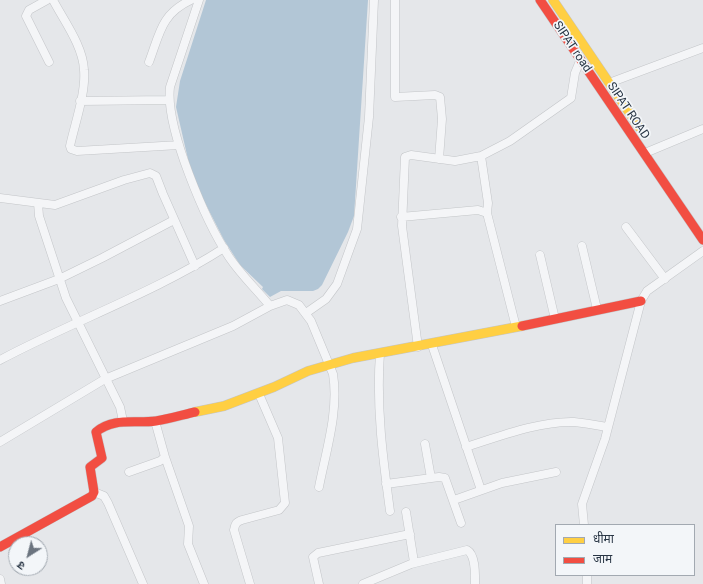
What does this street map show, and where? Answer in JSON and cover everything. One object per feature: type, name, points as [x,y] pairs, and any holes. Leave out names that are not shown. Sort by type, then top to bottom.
[{"type":"main road","name":"SIPAT road","points":[[540,0],[580,61],[645,153]]},
{"type":"main road","name":"SIPAT ROAD","points":[[553,0],[652,146]]},
{"type":"main road","points":[[568,42],[577,35]]},
{"type":"main road","name":"SIPAT ROAD","points":[[645,153],[703,240]]},
{"type":"main road","points":[[0,547],[89,498],[94,492],[90,467],[102,458],[96,432],[102,427],[123,421],[155,421],[224,406],[259,394],[308,371],[330,364],[380,353],[432,345],[597,309],[641,301]]},
{"type":"street","points":[[47,0],[29,10],[26,16],[49,62]]},
{"type":"street","points":[[53,0],[83,60],[84,84],[70,146],[74,150],[179,145]]},
{"type":"street","points":[[149,62],[164,22],[168,16],[178,3],[192,0]]},
{"type":"street","points":[[199,0],[170,87],[169,100],[179,145],[198,195],[224,248],[235,265],[270,306]]},
{"type":"street","points":[[306,313],[333,292],[357,230],[369,117],[374,0]]},
{"type":"street","points":[[395,0],[395,97],[435,95],[440,98],[442,119],[439,159]]},
{"type":"street","points":[[609,82],[703,48]]},
{"type":"street","points":[[418,347],[401,217],[405,157],[410,155],[455,161],[481,156],[510,141],[567,102],[573,94],[575,73],[580,61]]},
{"type":"street","points":[[80,101],[169,100]]},
{"type":"street","points":[[645,153],[652,146],[703,129]]},
{"type":"street","points":[[481,156],[488,203],[487,213],[516,327]]},
{"type":"street","points":[[0,198],[49,205],[63,203],[124,180],[150,173],[156,176],[195,266]]},
{"type":"street","points":[[38,203],[38,216],[59,279],[76,322],[120,407],[123,421]]},
{"type":"street","points":[[401,217],[478,210],[487,213]]},
{"type":"street","points":[[0,301],[59,279],[174,220]]},
{"type":"street","points":[[626,226],[665,278]]},
{"type":"street","points":[[582,246],[597,309]]},
{"type":"street","points":[[0,360],[76,322],[195,266],[224,248]]},
{"type":"street","points":[[584,524],[582,504],[607,427],[641,301],[647,291],[703,251]]},
{"type":"street","points":[[540,255],[555,319]]},
{"type":"street","points":[[0,442],[105,379],[232,326],[270,306],[288,300],[299,305],[306,313],[330,364],[335,384],[332,416],[319,487]]},
{"type":"street","points":[[432,345],[481,490]]},
{"type":"street","points":[[380,353],[378,390],[386,484],[390,511]]},
{"type":"street","points":[[250,584],[234,530],[234,525],[242,520],[279,510],[285,503],[278,438],[259,394]]},
{"type":"street","points":[[155,421],[165,457],[189,526],[188,544],[204,584]]},
{"type":"street","points":[[466,447],[511,433],[560,423],[574,422],[607,427]]},
{"type":"street","points":[[425,444],[431,478]]},
{"type":"street","points":[[129,472],[160,461],[165,457]]},
{"type":"street","points":[[454,500],[524,477],[556,472]]},
{"type":"street","points":[[386,484],[431,478],[445,478],[462,523]]},
{"type":"street","points":[[94,492],[104,496],[108,503],[142,583]]},
{"type":"street","points":[[406,512],[414,562]]},
{"type":"street","points":[[319,584],[313,557],[318,553],[410,534]]},
{"type":"street","points":[[363,584],[414,562],[466,550],[471,555],[475,571],[475,584]]},
{"type":"street","points":[[0,579],[1,584]]},
{"type":"water","points":[[206,0],[368,0],[354,216],[348,232],[322,285],[313,291],[281,291],[270,297],[262,289],[263,287],[240,265],[224,240],[204,201],[190,168],[176,107],[180,81]]},
{"type":"traffic: slow","points":[[553,0],[639,127]]},
{"type":"traffic: slow","points":[[195,412],[224,406],[274,387],[308,371],[353,358],[522,326]]},
{"type":"traffic: jam","points":[[540,0],[703,240]]},
{"type":"traffic: jam","points":[[522,326],[641,301]]},
{"type":"traffic: jam","points":[[0,547],[92,496],[94,492],[90,467],[102,458],[96,432],[103,427],[110,424],[125,422],[156,421],[195,412]]}]
